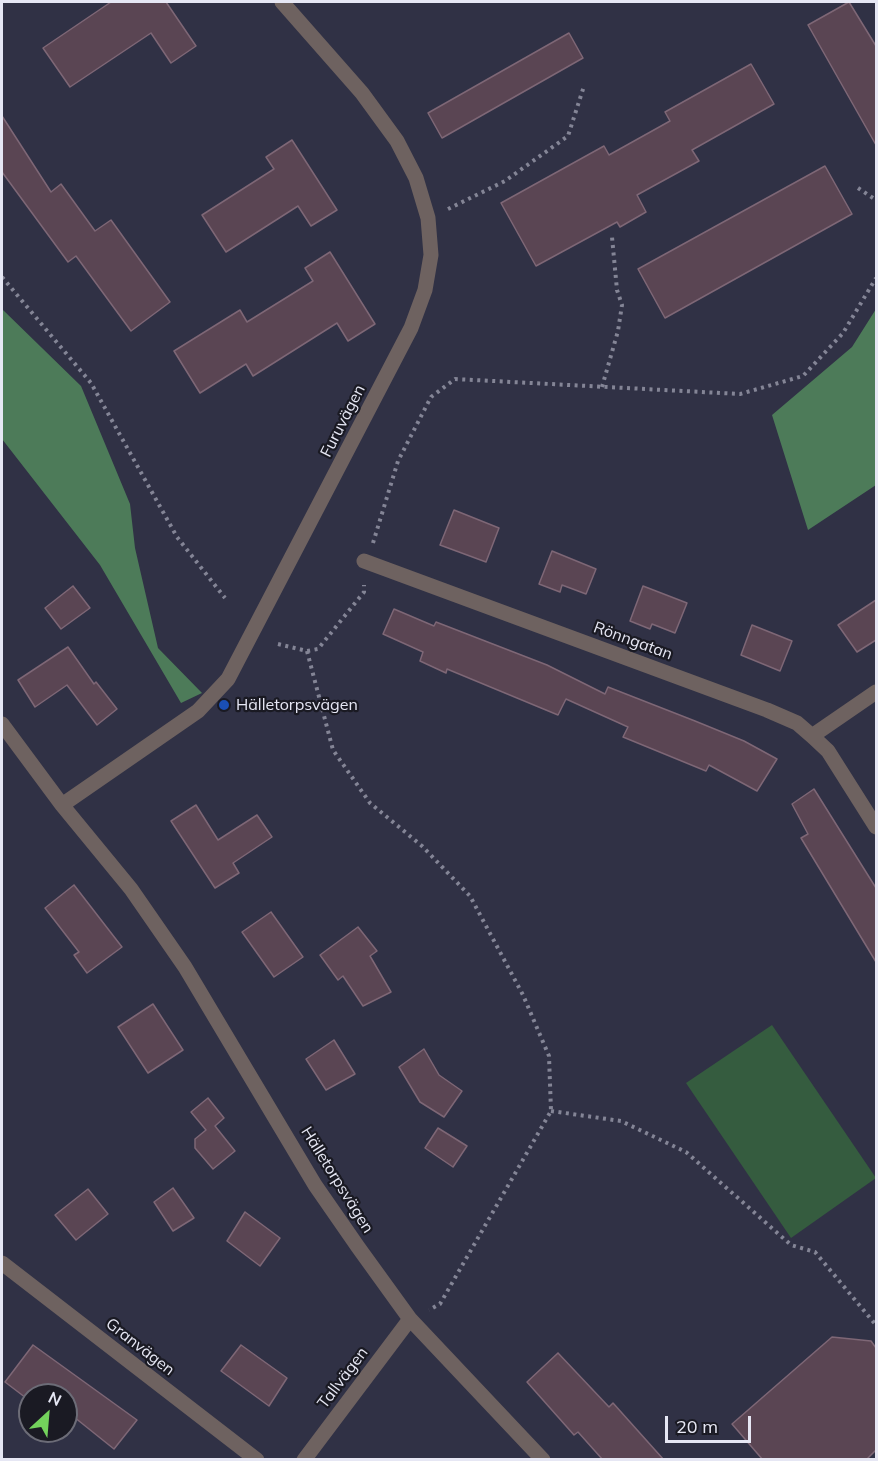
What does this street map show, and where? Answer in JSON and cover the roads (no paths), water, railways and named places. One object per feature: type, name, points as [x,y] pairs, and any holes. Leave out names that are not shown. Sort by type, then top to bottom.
[{"type":"street","name":"Furuvägen","points":[[62,805],[198,711],[228,679],[411,328],[424,290],[431,255],[428,218],[416,178],[397,141],[362,93],[282,2]]},
{"type":"street","name":"Rönngatan","points":[[364,561],[797,723],[828,751],[876,827]]},
{"type":"street","points":[[812,736],[876,692]]},
{"type":"street","name":"Hälletorpsvägen","points":[[2,724],[62,805],[131,889],[229,1037],[315,1185],[410,1319],[543,1460]]},
{"type":"street","name":"Granvägen","points":[[2,1263],[257,1460]]},
{"type":"street","name":"Tallvägen","points":[[304,1460],[410,1319]]},
{"type":"place","name":"Hälletorpsvägen","points":[[224,705]]}]
